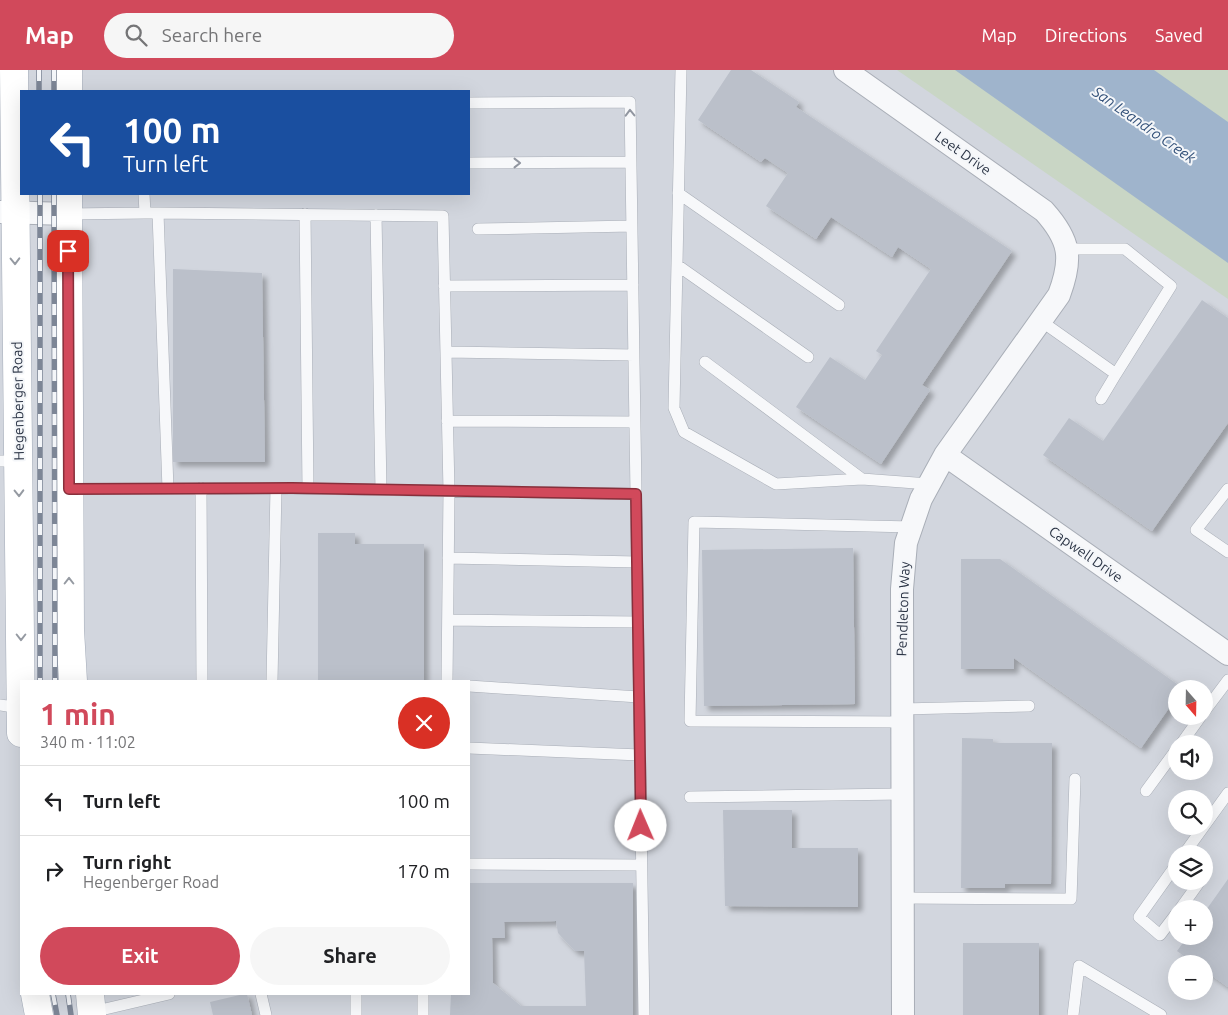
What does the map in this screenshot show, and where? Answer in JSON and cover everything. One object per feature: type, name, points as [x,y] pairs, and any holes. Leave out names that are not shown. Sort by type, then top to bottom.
[{"type":"main road","name":"Hegenberger Road","points":[[14,70],[7,130],[7,212],[10,461],[20,686]]},
{"type":"main road","points":[[68,70],[68,90]]},
{"type":"main road","points":[[68,204],[70,630],[73,680]]},
{"type":"main road","points":[[35,995],[39,1015]]},
{"type":"street","name":"Leet Drive","points":[[845,70],[1044,211],[1060,228],[1066,249]]},
{"type":"street","points":[[7,212],[68,204]]},
{"type":"street","name":"Pendleton Way","points":[[903,1015],[902,589],[906,543],[921,499],[945,455],[1059,295],[1068,270],[1066,249]]},
{"type":"street","name":"Capwell Drive","points":[[945,455],[1228,654]]},
{"type":"lane","points":[[681,70],[674,408],[684,432],[776,484],[862,479],[929,484]]},
{"type":"lane","points":[[470,103],[630,102],[644,1015]]},
{"type":"lane","points":[[470,164],[631,162]]},
{"type":"lane","points":[[678,193],[839,305]]},
{"type":"lane","points":[[144,195],[145,214]]},
{"type":"lane","points":[[68,204],[145,214],[443,216],[449,491],[448,680]]},
{"type":"lane","points":[[158,213],[168,488]]},
{"type":"lane","points":[[305,214],[308,488]]},
{"type":"lane","points":[[376,215],[381,490]]},
{"type":"lane","points":[[478,228],[632,226]]},
{"type":"lane","points":[[1066,249],[1125,249],[1171,286],[1101,399]]},
{"type":"lane","points":[[677,265],[808,357]]},
{"type":"lane","points":[[444,286],[633,285]]},
{"type":"lane","points":[[1041,321],[1116,374]]},
{"type":"lane","points":[[446,352],[634,355]]},
{"type":"lane","points":[[704,362],[862,479]]},
{"type":"lane","points":[[447,421],[635,422]]},
{"type":"lane","points":[[201,488],[202,680]]},
{"type":"lane","points":[[272,680],[276,488]]},
{"type":"lane","points":[[69,489],[308,488],[636,494]]},
{"type":"lane","points":[[1228,489],[1196,530],[1228,552]]},
{"type":"lane","points":[[912,527],[694,522],[690,721],[902,715],[1029,706]]},
{"type":"lane","points":[[448,558],[637,562]]},
{"type":"lane","points":[[448,620],[638,622]]},
{"type":"lane","points":[[1213,700],[1228,680]]},
{"type":"lane","points":[[470,686],[639,697]]},
{"type":"lane","points":[[0,705],[20,708]]},
{"type":"lane","points":[[470,748],[640,755]]},
{"type":"lane","points":[[1146,791],[1168,761]]},
{"type":"lane","points":[[902,898],[1071,899],[1075,779]]},
{"type":"lane","points":[[1190,845],[1228,793]]},
{"type":"lane","points":[[690,797],[902,794]]},
{"type":"lane","points":[[470,864],[641,865]]},
{"type":"lane","points":[[1168,877],[1139,917],[1160,936],[1168,925]]},
{"type":"lane","points":[[1072,1015],[1079,966],[1161,1015]]},
{"type":"lane","points":[[91,1007],[163,995]]},
{"type":"lane","points":[[262,995],[266,1015]]},
{"type":"lane","points":[[356,995],[356,1015]]},
{"type":"lane","points":[[422,1015],[423,995]]},
{"type":"shaded area","points":[[0,70],[955,70],[1228,263],[1228,1015],[0,1015]]},
{"type":"green space","points":[[897,70],[1228,70],[1228,299]]},
{"type":"water","name":"San Leandro Creek","points":[[955,70],[1154,70],[1228,122],[1228,263]]},
{"type":"building","points":[[731,70],[751,70],[799,102],[796,107],[1012,251],[922,385],[930,390],[881,464],[796,407],[830,357],[865,380],[882,355],[876,351],[931,269],[898,247],[892,257],[831,217],[816,239],[766,206],[788,173],[765,158],[761,162],[698,120]]},
{"type":"building","points":[[173,269],[262,273],[265,462],[173,462]]},
{"type":"building","points":[[1202,300],[1228,318],[1228,423],[1152,531],[1043,455],[1069,418],[1103,441]]},
{"type":"building","points":[[318,533],[355,533],[355,544],[424,544],[424,680],[318,680]]},
{"type":"building","points":[[853,548],[855,704],[704,706],[702,550]]},
{"type":"building","points":[[961,559],[1000,559],[1171,680],[1168,680],[1168,709],[1141,748],[1014,658],[1014,669],[961,669]]},
{"type":"building","points":[[962,738],[993,739],[993,743],[1052,743],[1051,884],[1005,884],[1005,888],[961,888]]},
{"type":"building","points":[[723,810],[792,810],[792,848],[858,848],[858,907],[725,906]]},
{"type":"building","points":[[1228,879],[1228,987],[1213,976],[1213,955],[1183,955],[1177,951],[1181,945],[1213,945],[1213,900]]},
{"type":"building","points":[[470,883],[633,883],[633,1015],[450,1015],[451,995],[470,995]],"holes":[[[556,921],[558,933],[575,951],[584,951],[586,1006],[521,1006],[493,983],[492,938],[505,938],[504,922]]]},
{"type":"building","points":[[963,943],[1039,943],[1039,1015],[963,1015]]},
{"type":"building","points":[[247,995],[252,1015],[213,1015],[210,1002]]},
{"type":"railway","points":[[39,70],[39,90]]},
{"type":"railway","points":[[54,70],[54,90]]},
{"type":"railway","points":[[40,195],[40,680]]},
{"type":"railway","points":[[54,195],[55,680]]},
{"type":"railway","points":[[53,995],[57,1015]]},
{"type":"railway","points":[[68,995],[71,1015]]},
{"type":"route","points":[[68,251],[69,489],[292,488],[636,494],[641,826]]}]
